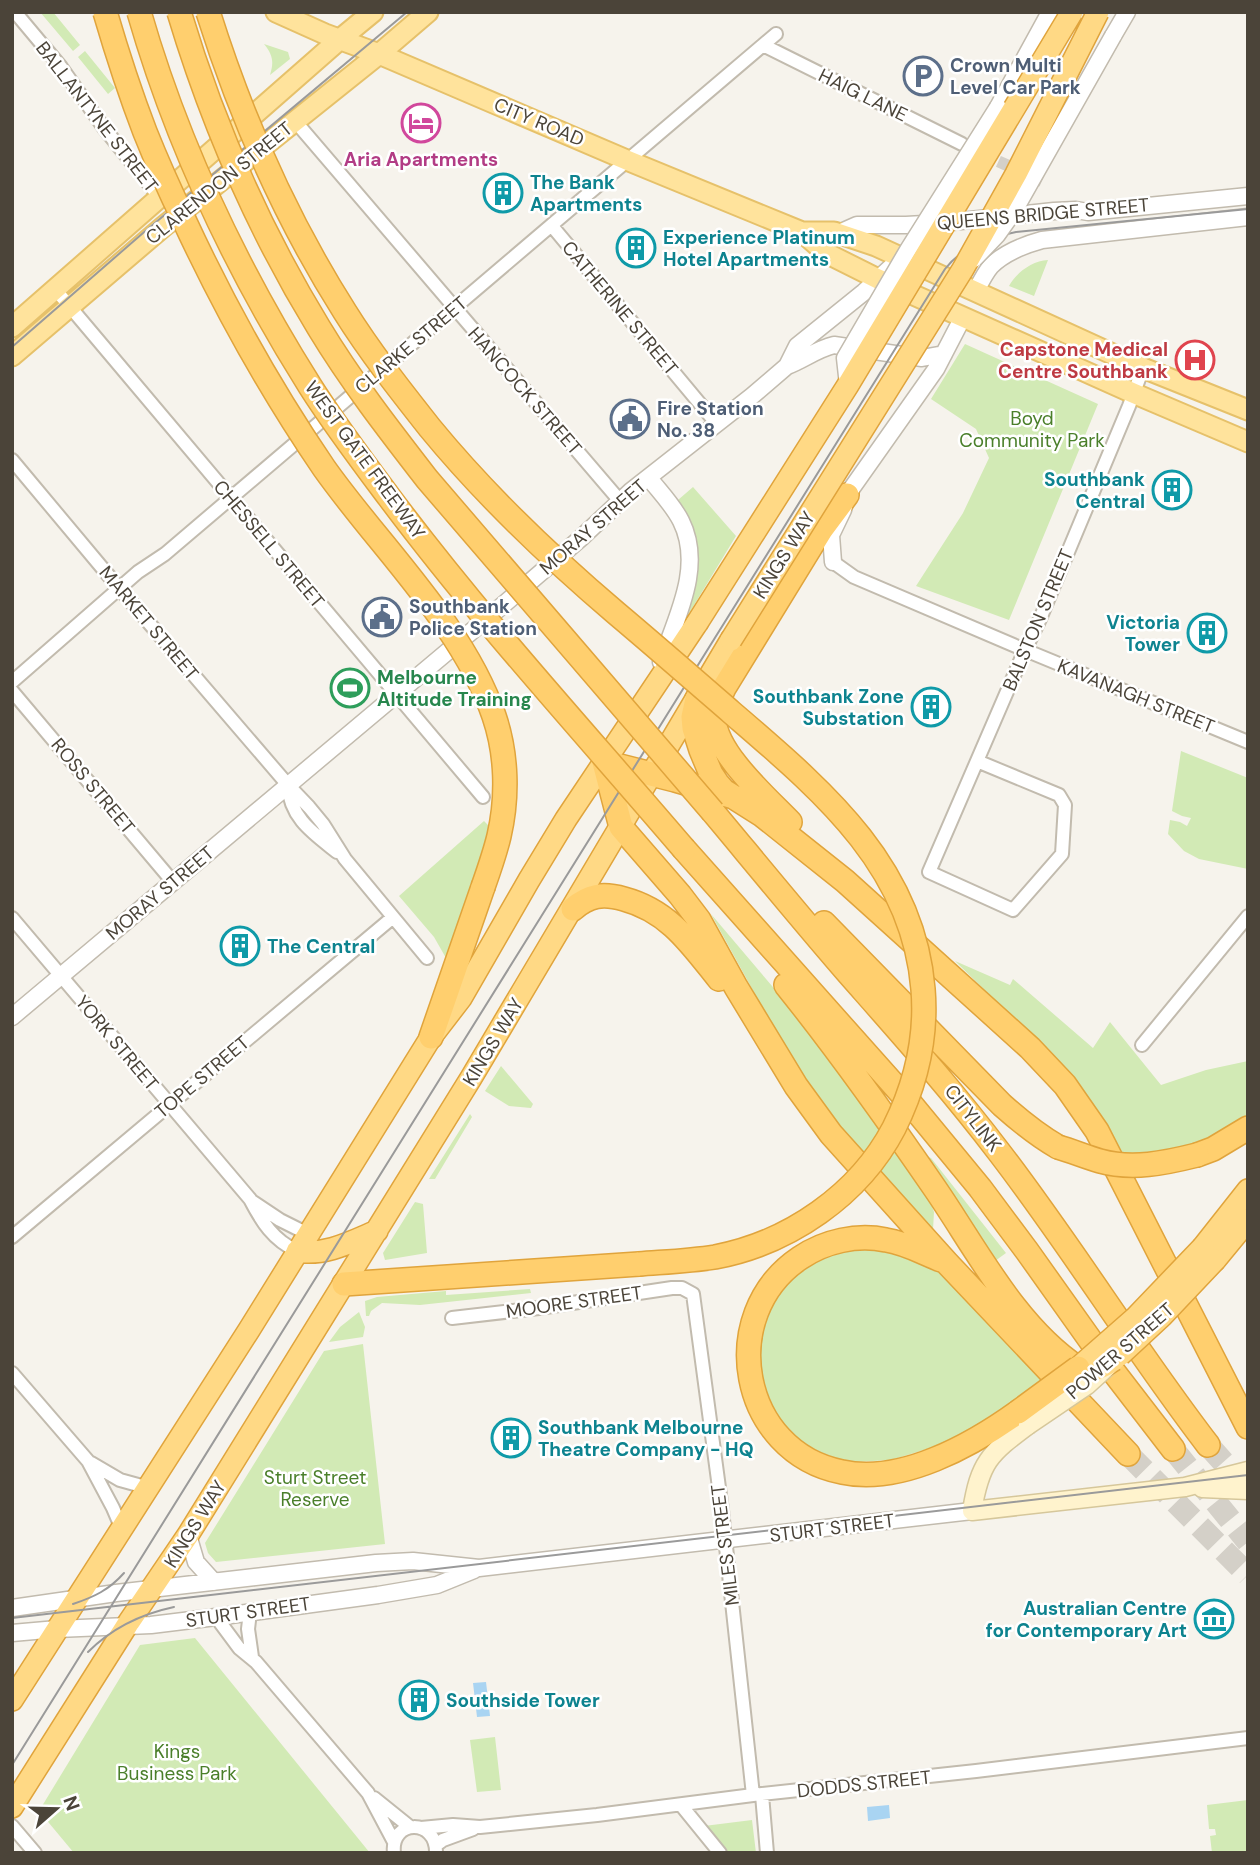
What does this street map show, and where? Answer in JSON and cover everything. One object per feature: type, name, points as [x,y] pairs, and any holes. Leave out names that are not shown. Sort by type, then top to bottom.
[{"type":"highway","points":[[105,12],[146,135],[205,267],[280,402],[326,471],[443,622],[463,653],[484,689],[500,738],[505,783],[499,837],[431,1037]]},
{"type":"highway","name":"WEST GATE FREEWAY","points":[[139,12],[174,114],[203,187],[267,314],[311,387],[354,450],[444,569],[684,849]]},
{"type":"highway","name":"WEST GATE FREEWAY","points":[[179,12],[217,121],[246,188],[299,293],[342,363],[427,479],[713,812]]},
{"type":"highway","points":[[208,12],[223,61],[271,176],[344,311],[372,353],[465,468],[534,538],[611,609],[775,749],[848,821],[883,869],[909,922],[922,978],[924,1009],[921,1048],[916,1073],[897,1122],[885,1144],[853,1184],[818,1213],[790,1231],[764,1243],[714,1257],[344,1283]]},
{"type":"highway","name":"KINGS WAY","points":[[12,1700],[249,1330],[431,1037],[461,998],[529,880],[604,762],[697,623],[848,385],[1072,12]]},
{"type":"highway","name":"KINGS WAY","points":[[12,1807],[188,1535],[377,1231],[527,986],[732,640],[963,269],[1016,174],[1098,12]]},
{"type":"highway","points":[[845,881],[734,762],[721,742],[714,715],[724,688],[821,530],[847,495]]},
{"type":"highway","points":[[697,699],[693,717],[694,728],[711,774],[724,791],[762,815],[845,881],[1030,1048],[1065,1085],[1097,1131],[1248,1427]]},
{"type":"highway","points":[[737,798],[604,762],[621,827],[690,908],[768,1042],[831,1134],[947,1263],[1129,1454]]},
{"type":"highway","points":[[713,812],[1019,1120],[1041,1137],[1058,1147],[1101,1161],[1134,1165],[1170,1162],[1197,1156],[1248,1128]]},
{"type":"highway","name":"CITYLINK","points":[[713,812],[847,972],[946,1084],[1040,1206],[1208,1445]]},
{"type":"highway","points":[[684,849],[891,1124],[1014,1306],[1055,1349],[1078,1367],[1092,1371],[1114,1360]]},
{"type":"highway","name":"CITYLINK","points":[[684,849],[911,1104],[980,1188],[1103,1358],[1173,1449]]},
{"type":"highway","points":[[573,909],[582,901],[606,895],[630,900],[663,917],[692,945],[768,1042]]},
{"type":"highway","name":"POWER STREET","points":[[1114,1360],[1162,1316],[1209,1253],[1248,1190]]},
{"type":"highway","name":"POWER STREET","points":[[1078,1367],[1248,1220]]},
{"type":"highway","points":[[303,1242],[314,1253],[377,1231]]},
{"type":"highway","points":[[947,1263],[904,1244],[886,1240],[861,1237],[840,1240],[798,1259],[766,1292],[751,1328],[749,1377],[758,1404],[776,1432],[797,1452],[827,1468],[859,1474],[891,1472],[924,1463],[1023,1419],[1078,1367]]},
{"type":"main road","name":"CITY ROAD","points":[[276,12],[803,232],[827,253],[878,279],[1248,442]]},
{"type":"main road","name":"CLARENDON STREET","points":[[12,327],[373,12]]},
{"type":"main road","name":"CLARENDON STREET","points":[[12,356],[163,228],[428,12]]},
{"type":"main road","name":"BALLANTYNE STREET","points":[[160,198],[163,228]]},
{"type":"main road","name":"CITY ROAD","points":[[803,232],[839,233],[876,246],[1143,368],[1248,410]]},
{"type":"main road","name":"QUEENS BRIDGE STREET","points":[[963,317],[975,291]]},
{"type":"main road","name":"POWER STREET","points":[[972,1511],[985,1463],[1023,1419],[1087,1385],[1114,1360]]},
{"type":"main road","name":"STURT STREET","points":[[972,1511],[1185,1487],[1248,1471]]},
{"type":"main road","name":"STURT STREET","points":[[1185,1487],[1247,1490]]},
{"type":"street","name":"BALLANTYNE STREET","points":[[15,12],[61,67],[104,128],[160,198]]},
{"type":"street","points":[[848,385],[845,358],[908,250],[1019,71],[1050,12]]},
{"type":"street","name":"KINGS WAY","points":[[963,269],[983,251],[1014,211],[1127,12]]},
{"type":"street","name":"CLARKE STREET","points":[[12,682],[119,588],[165,554],[776,34]]},
{"type":"street","name":"HAIG LANE","points":[[763,45],[962,144]]},
{"type":"street","name":"HANCOCK STREET","points":[[295,121],[620,501]]},
{"type":"street","name":"QUEENS BRIDGE STREET","points":[[839,233],[857,225],[942,223],[1027,213],[1076,210],[1088,212],[1248,195]]},
{"type":"street","name":"QUEENS BRIDGE STREET","points":[[975,291],[997,261],[1041,240],[1248,217]]},
{"type":"street","name":"MORAY STREET","points":[[12,1017],[581,538],[620,501],[787,366],[797,345],[942,223]]},
{"type":"street","name":"CATHERINE STREET","points":[[552,226],[716,423]]},
{"type":"street","name":"CHESSELL STREET","points":[[55,289],[483,797]]},
{"type":"street","points":[[833,562],[831,535],[847,495],[936,369],[963,317]]},
{"type":"street","points":[[787,366],[834,345],[922,358],[944,354]]},
{"type":"street","name":"BALSTON STREET","points":[[977,761],[1059,795],[1063,800],[1065,810],[1062,854],[1013,910],[929,872],[977,761],[1025,650],[1045,606],[1143,368]]},
{"type":"street","name":"MARKET STREET","points":[[12,460],[288,785],[290,802],[296,814],[345,859],[427,958]]},
{"type":"street","points":[[649,478],[676,513],[685,531],[690,551],[683,600],[650,692]]},
{"type":"street","name":"KAVANAGH STREET","points":[[833,562],[854,577],[1248,742]]},
{"type":"street","name":"ROSS STREET","points":[[12,691],[173,882]]},
{"type":"street","points":[[1142,1045],[1248,916]]},
{"type":"street","name":"YORK STREET","points":[[12,918],[250,1199],[274,1237],[284,1245],[303,1242]]},
{"type":"street","name":"TOPE STREET","points":[[12,1237],[393,918]]},
{"type":"street","name":"YORK STREET","points":[[250,1199],[303,1242]]},
{"type":"street","name":"MOORE STREET","points":[[452,1318],[672,1288],[682,1288],[693,1294]]},
{"type":"street","name":"MILES STREET","points":[[693,1294],[757,1795],[767,1853]]},
{"type":"street","points":[[14,1378],[88,1461],[122,1530]]},
{"type":"street","points":[[88,1461],[120,1480],[149,1488]]},
{"type":"street","name":"STURT STREET","points":[[12,1608],[153,1589],[414,1561],[479,1568],[972,1511]]},
{"type":"street","points":[[188,1535],[197,1562],[214,1582]]},
{"type":"street","name":"STURT STREET","points":[[12,1633],[127,1627],[378,1595],[437,1585],[479,1568]]},
{"type":"street","points":[[250,1612],[248,1629],[252,1657]]},
{"type":"street","points":[[216,1617],[239,1648],[252,1657],[368,1793],[394,1847]]},
{"type":"street","name":"DODDS STREET","points":[[416,1827],[480,1827],[976,1772],[1248,1738]]},
{"type":"street","points":[[368,1793],[416,1827],[431,1834],[436,1849]]},
{"type":"street","points":[[681,1805],[720,1853]]},
{"type":"street","points":[[12,1826],[35,1853]]},
{"type":"street","points":[[394,1847],[400,1832],[416,1827]]},
{"type":"street","name":"DODDS STREET","points":[[436,1849],[443,1840],[480,1827]]},
{"type":"green space","points":[[40,12],[53,12],[80,45],[73,51]]},
{"type":"green space","points":[[264,44],[288,52],[290,59],[270,75],[272,59]]},
{"type":"green space","points":[[85,51],[115,88],[108,94],[78,57]]},
{"type":"green space","points":[[1048,260],[1034,296],[1009,286],[1026,268]]},
{"type":"green space","name":"Boyd Community Park","points":[[965,344],[1098,404],[1009,620],[916,586],[963,513],[989,458],[976,429],[931,399]]},
{"type":"green space","points":[[693,487],[736,536],[688,615],[686,613],[697,569],[697,541],[687,514],[678,500]]},
{"type":"green space","points":[[1181,751],[1248,778],[1248,869],[1199,859],[1184,851],[1168,834],[1170,820],[1187,826],[1191,818],[1172,811]]},
{"type":"green space","points":[[484,821],[489,826],[480,864],[446,958],[434,937],[399,896]]},
{"type":"green space","points":[[711,914],[828,1056],[928,1195],[934,1212],[933,1230],[881,1175],[824,1108],[784,1047]]},
{"type":"green space","points":[[955,961],[1010,985],[1013,979],[1093,1048],[1110,1022],[1161,1085],[1206,1070],[1248,1061],[1248,1115],[1221,1133],[1169,1152],[1120,1153],[1096,1108],[1051,1055]]},
{"type":"green space","points":[[501,1066],[533,1104],[531,1108],[509,1106],[485,1091]]},
{"type":"green space","points":[[470,1114],[472,1117],[435,1179],[429,1179]]},
{"type":"green space","points":[[926,1156],[931,1158],[1006,1253],[995,1261]]},
{"type":"green space","points":[[415,1202],[423,1204],[427,1253],[385,1260],[383,1253]]},
{"type":"green space","points":[[869,1243],[934,1267],[1045,1384],[964,1435],[891,1460],[854,1462],[835,1458],[801,1442],[776,1416],[756,1365],[770,1298],[804,1262]]},
{"type":"green space","points":[[530,1289],[531,1293],[420,1305],[382,1303],[366,1316],[365,1301],[377,1297],[446,1291],[446,1295]]},
{"type":"green space","points":[[359,1312],[365,1327],[363,1337],[329,1342],[340,1327]]},
{"type":"green space","name":"Sturt Street Reserve","points":[[363,1344],[385,1544],[216,1562],[208,1553],[205,1543],[324,1351]]},
{"type":"green space","name":"Kings Business Park","points":[[195,1638],[370,1853],[74,1853],[39,1811],[140,1645]]},
{"type":"green space","points":[[495,1737],[501,1790],[477,1792],[470,1740]]},
{"type":"green space","points":[[1248,1800],[1248,1853],[1212,1853],[1210,1836],[1216,1835],[1215,1829],[1209,1829],[1207,1805]]},
{"type":"green space","points":[[752,1820],[756,1853],[727,1853],[704,1826]]},
{"type":"water","points":[[486,1682],[490,1716],[477,1717],[473,1683]]},
{"type":"water","points":[[889,1805],[890,1818],[868,1821],[867,1807]]},
{"type":"tunnel","points":[[982,154],[1042,181]]},
{"type":"tunnel","points":[[1208,1445],[1248,1490]]},
{"type":"tunnel","points":[[1173,1449],[1248,1542]]},
{"type":"tunnel","points":[[1128,1454],[1248,1575]]},
{"type":"tram line","points":[[12,347],[143,233],[407,12]]},
{"type":"tram line","points":[[12,1765],[945,269],[960,254],[977,244],[1016,232],[1248,209]]},
{"type":"tram line","points":[[12,1618],[1248,1475]]},
{"type":"tram line","points":[[73,1604],[101,1592],[124,1573]]},
{"type":"tram line","points":[[88,1652],[128,1623],[174,1607]]},
{"type":"place","name":"Crown Multi Level Car Park","points":[[923,76]]},
{"type":"place","name":"Aria Apartments","points":[[421,123]]},
{"type":"place","name":"The Bank Apartments","points":[[503,193]]},
{"type":"place","name":"Experience Platinum Hotel Apartments","points":[[636,248]]},
{"type":"place","name":"Capstone Medical Centre Southbank","points":[[1195,360]]},
{"type":"place","name":"Fire Station No. 38","points":[[630,419]]},
{"type":"place","name":"Southbank Central","points":[[1172,490]]},
{"type":"place","name":"Southbank Police Station","points":[[382,617]]},
{"type":"place","name":"Victoria Tower","points":[[1207,633]]},
{"type":"place","name":"Melbourne Altitude Training","points":[[350,688]]},
{"type":"place","name":"Southbank Zone Substation","points":[[931,707]]},
{"type":"place","name":"The Central","points":[[240,946]]},
{"type":"place","name":"Southbank Melbourne Theatre Company - HQ","points":[[511,1438]]},
{"type":"place","name":"Australian Centre for Contemporary Art","points":[[1214,1619]]},
{"type":"place","name":"Southside Tower","points":[[419,1700]]}]
